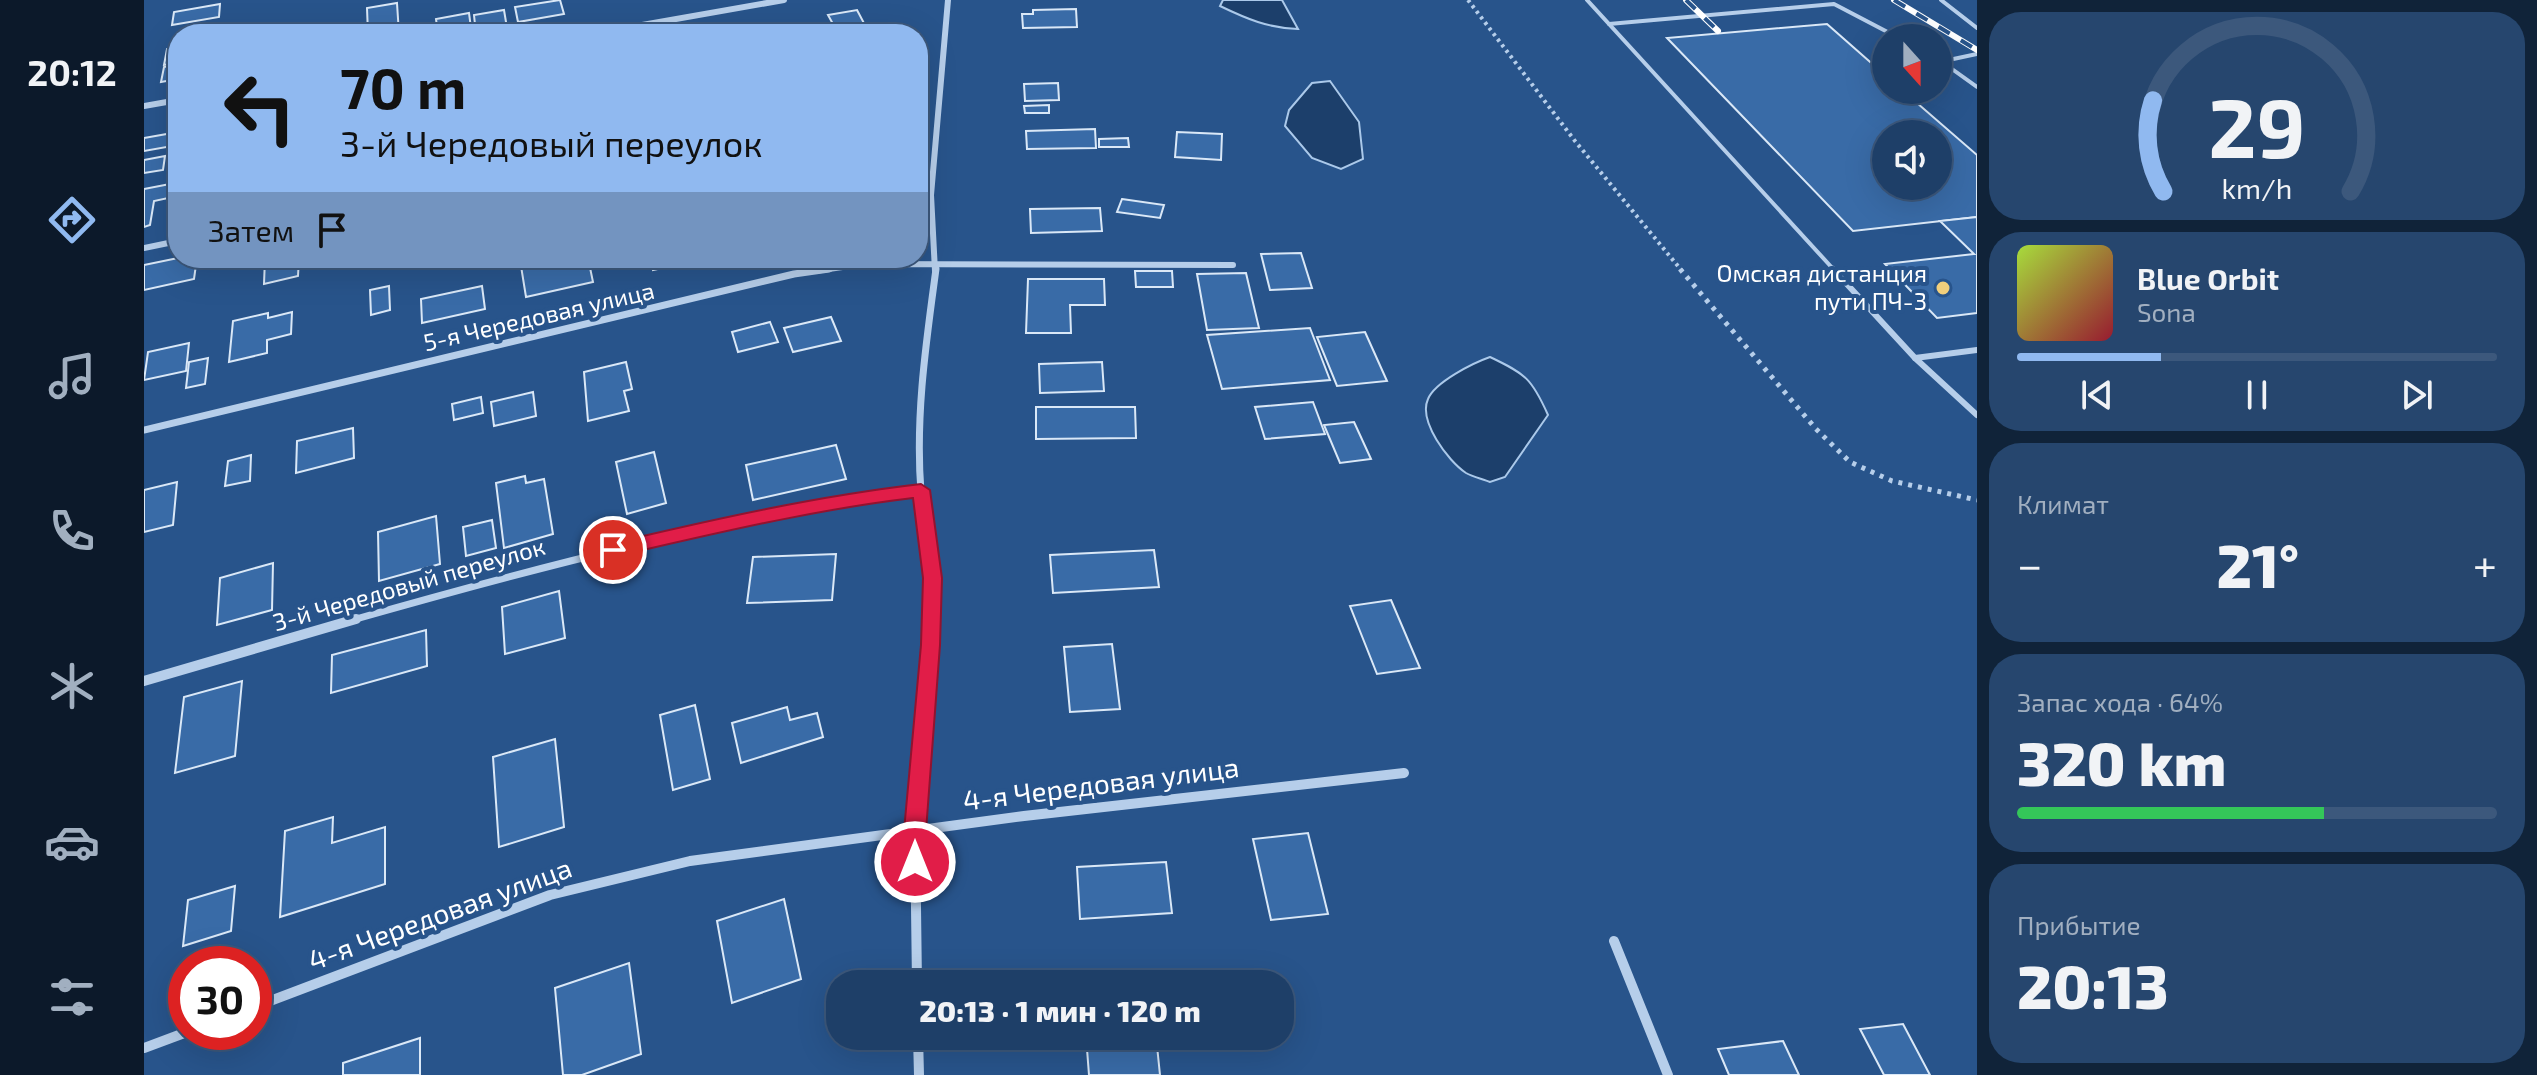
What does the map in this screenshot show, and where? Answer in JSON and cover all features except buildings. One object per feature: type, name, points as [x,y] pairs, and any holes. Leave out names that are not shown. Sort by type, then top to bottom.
[{"type":"street","points":[[648,24],[784,0]]},
{"type":"street","points":[[917,970],[915,831],[931,645],[932,578],[921,490],[921,383],[936,266],[931,195],[948,0]]},
{"type":"street","points":[[144,106],[168,102]]},
{"type":"street","points":[[144,248],[168,243]]},
{"type":"street","name":"5-я Чередовая улица","points":[[928,266],[1233,265]]},
{"type":"street","name":"5-я Чередовая улица","points":[[144,430],[794,274],[835,268]]},
{"type":"street","name":"3-й Чередовый переулок","points":[[144,681],[533,570],[706,527],[858,498],[921,490]]},
{"type":"street","name":"4-я Чередовая улица","points":[[272,1000],[550,895],[690,861],[1404,773]]},
{"type":"street","points":[[1614,941],[1668,1075]]},
{"type":"street","points":[[144,1048],[168,1039]]},
{"type":"street","points":[[918,1050],[919,1075]]},
{"type":"lane","points":[[1587,0],[1915,358],[1977,415]]},
{"type":"lane","points":[[1941,0],[1977,28]]},
{"type":"lane","points":[[1609,24],[1834,4],[1872,24]]},
{"type":"lane","points":[[1952,58],[1977,54]]},
{"type":"lane","points":[[1952,68],[1977,87]]},
{"type":"lane","points":[[1915,358],[1977,350]]},
{"type":"path","points":[[1468,0],[1631,208],[1778,381],[1812,429],[1853,465],[1939,496],[1977,500]]},
{"type":"water","points":[[1223,0],[1282,0],[1298,29],[1249,19],[1220,6]]},
{"type":"water","points":[[1330,81],[1359,122],[1363,159],[1341,169],[1312,158],[1285,126],[1289,110],[1312,83]]},
{"type":"water","points":[[1490,357],[1512,368],[1532,385],[1548,415],[1505,477],[1490,482],[1466,473],[1451,459],[1436,440],[1426,408],[1428,399],[1438,386],[1465,368]]},
{"type":"railway","points":[[1686,0],[1718,31]]},
{"type":"railway","points":[[1894,0],[1977,50]]},
{"type":"place","name":"Омская дистанция пути ПЧ-3","points":[[1943,288]]},
{"type":"route","points":[[613,550],[721,524],[858,498],[921,490],[932,578],[931,645],[915,862]]}]
